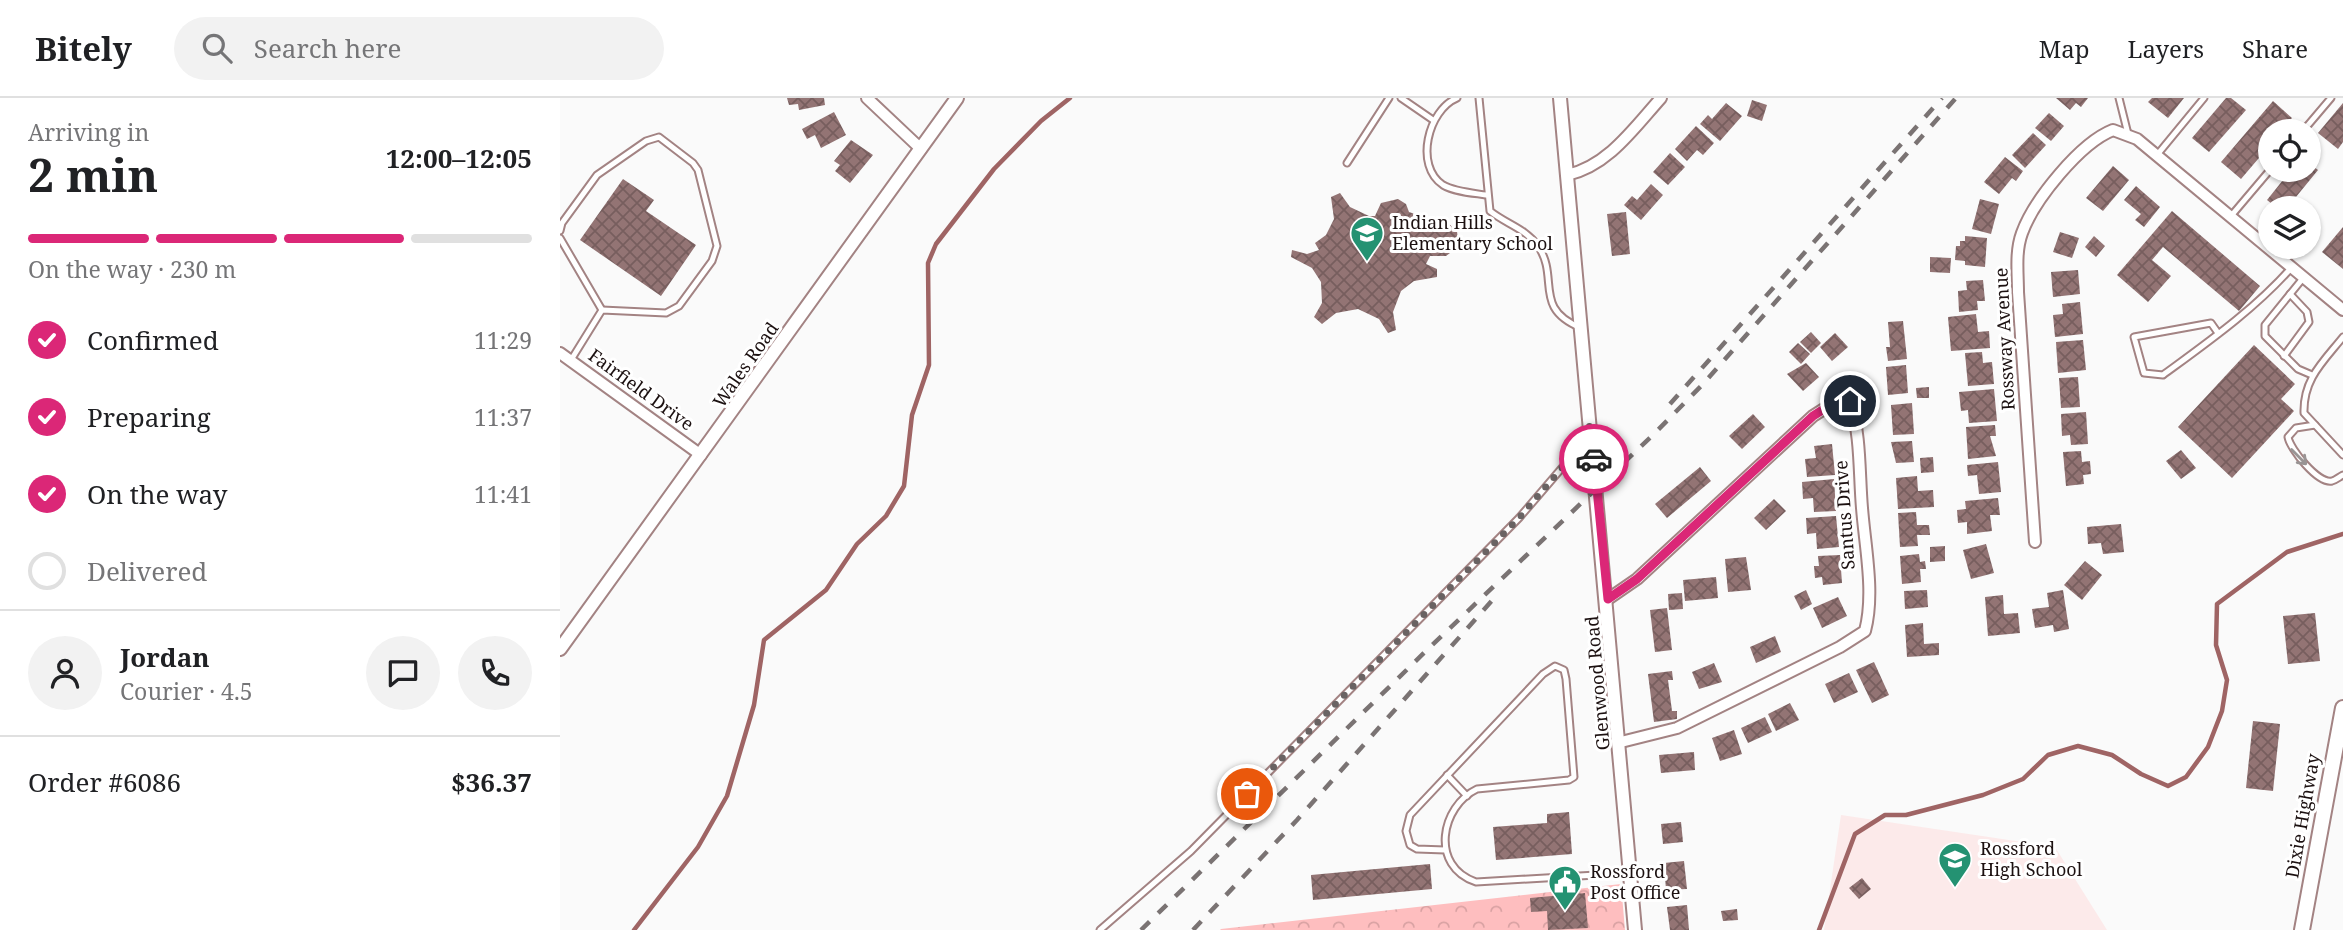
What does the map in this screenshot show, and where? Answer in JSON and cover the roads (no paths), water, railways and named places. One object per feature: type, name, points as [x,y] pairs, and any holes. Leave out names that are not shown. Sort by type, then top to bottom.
[{"type":"main road","name":"Dixie Highway","points":[[2302,930],[2343,708]]},
{"type":"street","points":[[867,98],[921,149]]},
{"type":"street","name":"Wales Road","points":[[560,649],[957,98]]},
{"type":"street","name":"Glenwood Road","points":[[1560,98],[1621,742],[1635,930]]},
{"type":"street","points":[[1567,175],[1585,171],[1600,162],[1661,98]]},
{"type":"street","name":"Rossway Avenue","points":[[2035,542],[2018,292],[2021,235],[2047,191],[2087,145],[2113,130],[2128,134]]},
{"type":"street","points":[[2128,134],[2157,155],[2343,310]]},
{"type":"street","name":"Fairfield Drive","points":[[560,352],[701,455]]},
{"type":"street","name":"Santus Drive","points":[[1608,599],[1637,579],[1813,416],[1838,400],[1850,401],[1856,432],[1868,587],[1868,618],[1865,631],[1840,648],[1677,728],[1621,742]]},
{"type":"lane","points":[[1347,163],[1389,98]]},
{"type":"lane","points":[[1401,98],[1433,120]]},
{"type":"lane","points":[[1457,98],[1440,109],[1433,120],[1428,155],[1436,179],[1446,187],[1486,195]]},
{"type":"lane","points":[[1479,98],[1486,195],[1490,211],[1518,227],[1540,249],[1547,274],[1549,297],[1556,312],[1566,321],[1583,328]]},
{"type":"lane","points":[[2119,98],[2125,110],[2128,134]]},
{"type":"lane","points":[[2157,155],[2204,98]]},
{"type":"lane","points":[[2313,119],[2331,98]]},
{"type":"lane","points":[[560,231],[562,223],[597,175],[652,137],[666,141],[698,170],[717,246],[712,261],[680,306],[667,313],[602,310]]},
{"type":"lane","points":[[2231,216],[2260,182]]},
{"type":"lane","points":[[560,239],[602,310]]},
{"type":"lane","points":[[2218,333],[2211,324],[2134,337],[2144,373],[2163,375],[2218,333],[2273,289],[2292,267]]},
{"type":"lane","points":[[2304,277],[2265,325],[2265,336],[2298,369],[2312,375]]},
{"type":"lane","points":[[2284,356],[2309,322],[2308,312],[2290,294]]},
{"type":"lane","points":[[571,360],[602,310]]},
{"type":"lane","points":[[2343,337],[2312,375],[2304,396],[2304,413],[2343,455]]},
{"type":"lane","points":[[1100,930],[1191,851],[1509,527],[1567,462],[1580,435],[1591,425]]},
{"type":"lane","points":[[2315,425],[2296,428],[2288,437],[2290,447],[2322,480],[2332,481],[2343,475]]},
{"type":"lane","points":[[1445,850],[1417,849],[1410,845],[1406,831],[1410,815],[1543,674],[1555,666],[1564,670],[1574,776],[1569,780],[1477,789],[1467,796],[1454,815],[1445,836],[1445,850],[1450,866],[1460,877],[1476,882],[1630,873]]},
{"type":"lane","points":[[1447,775],[1467,796]]},
{"type":"waterway","points":[[634,930],[698,847],[727,796],[754,705],[764,640],[826,590],[857,544],[886,516],[904,486],[912,415],[929,365],[928,263],[936,244],[994,169],[1041,121],[1070,98]]},
{"type":"waterway","points":[[1819,930],[1855,834],[1885,815],[1906,815],[1983,795],[2023,779],[2048,755],[2078,746],[2112,755],[2141,774],[2168,786],[2186,777],[2208,747],[2222,711],[2227,680],[2216,645],[2217,604],[2287,552],[2343,534]]},
{"type":"railway","points":[[1670,404],[1942,98]]},
{"type":"railway","points":[[1141,930],[1429,648],[1656,432],[1703,384],[1956,98]]},
{"type":"railway","points":[[1193,930],[1297,820],[1496,596]]},
{"type":"place","name":"Indian Hills Elementary School","points":[[1367,263]]},
{"type":"place","name":"Rossford High School","points":[[1955,889]]},
{"type":"place","name":"Rossford Post Office","points":[[1565,912]]}]
